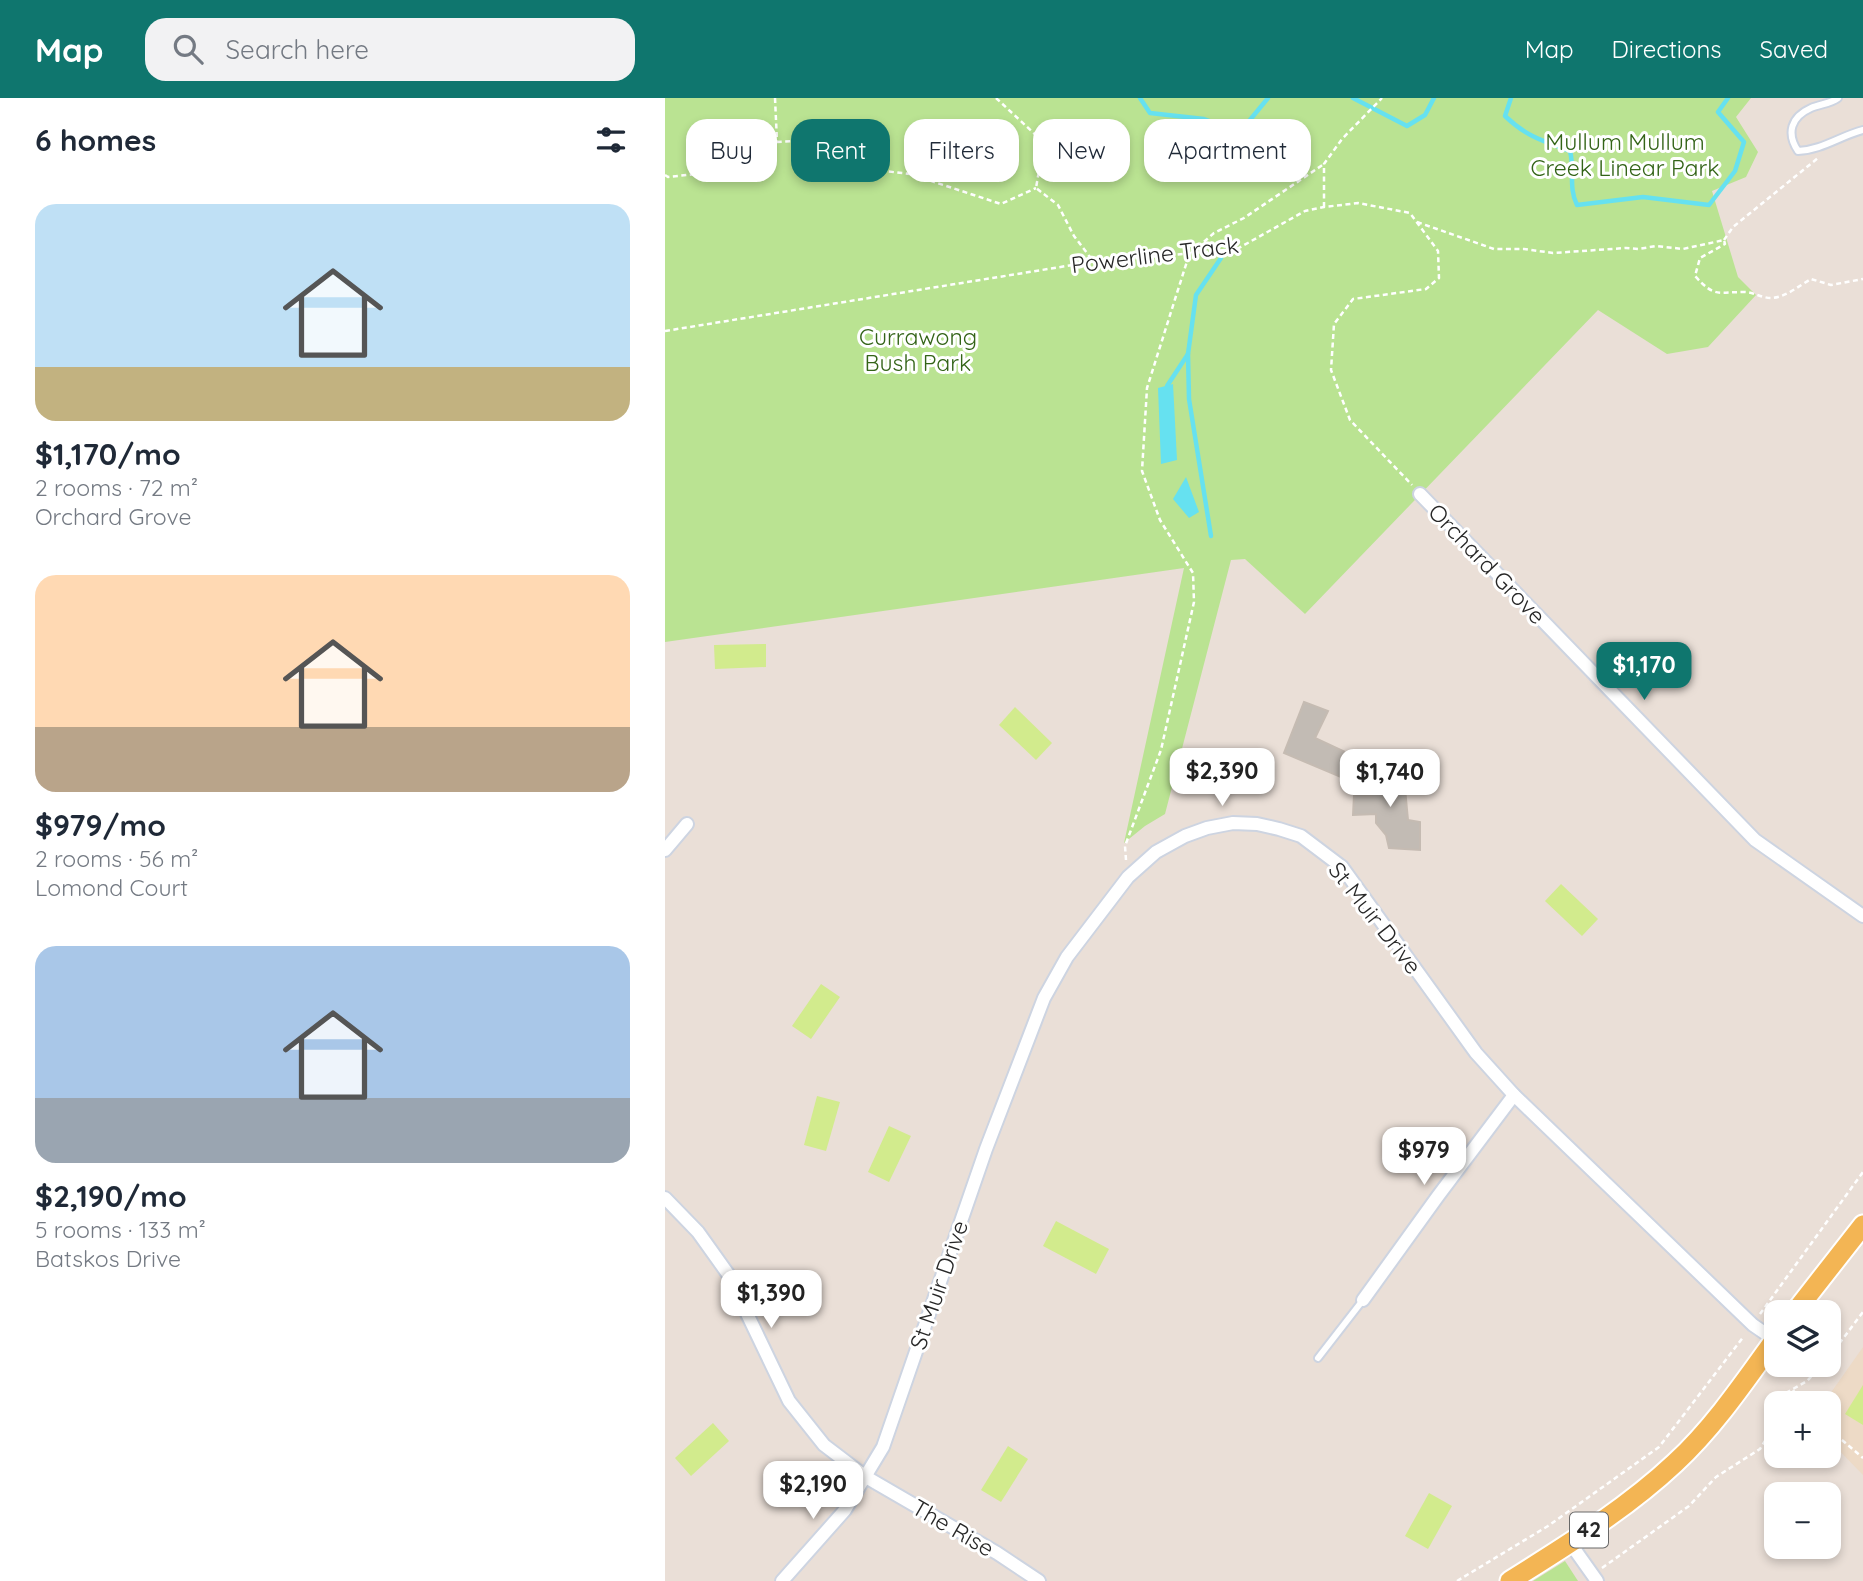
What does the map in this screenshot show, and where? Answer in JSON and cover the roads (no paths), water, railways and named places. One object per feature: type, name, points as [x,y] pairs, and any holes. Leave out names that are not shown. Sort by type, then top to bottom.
[{"type":"main road","points":[[1804,1300],[1863,1225]]},
{"type":"main road","name":"42","points":[[1510,1581],[1605,1519],[1675,1463],[1704,1432],[1764,1354]]},
{"type":"street","name":"Orchard Grove","points":[[1420,494],[1755,840],[1863,916]]},
{"type":"street","name":"St Muir Drive","points":[[782,1581],[845,1510],[883,1447],[986,1149],[1044,998],[1067,957],[1128,877],[1156,852],[1185,836],[1207,828],[1233,823],[1257,824],[1301,836],[1342,867],[1476,1054],[1514,1095],[1753,1325],[1764,1332]]},
{"type":"street","points":[[665,850],[687,824]]},
{"type":"street","points":[[1363,1300],[1514,1095]]},
{"type":"street","name":"The Rise","points":[[665,1198],[698,1232],[728,1274],[789,1401],[824,1445],[866,1477],[997,1553],[1039,1581]]},
{"type":"street","points":[[1570,1543],[1595,1578]]},
{"type":"lane","points":[[1838,98],[1810,108],[1798,117],[1790,130],[1791,141],[1798,151],[1814,150],[1845,135],[1863,130]]},
{"type":"lane","points":[[1318,1358],[1363,1300]]},
{"type":"water","points":[[1173,384],[1177,460],[1161,464],[1158,388]]},
{"type":"water","points":[[1186,477],[1199,512],[1189,518],[1173,499]]},
{"type":"waterway","points":[[1140,98],[1150,113],[1204,119],[1240,132],[1268,98]]},
{"type":"waterway","points":[[1353,98],[1407,126],[1425,115],[1434,98]]},
{"type":"waterway","points":[[1511,98],[1505,116],[1528,134],[1570,151],[1573,192],[1577,205],[1643,197],[1709,205],[1735,171],[1744,142],[1718,112],[1728,98]]},
{"type":"waterway","points":[[1211,536],[1189,399],[1188,354],[1196,295],[1221,258]]},
{"type":"waterway","points":[[1167,386],[1188,354]]},
{"type":"park label","name":"Mullum Mullum Creek Linear Park","points":[[1625,155]]},
{"type":"park label","name":"Currawong Bush Park","points":[[918,350]]}]
